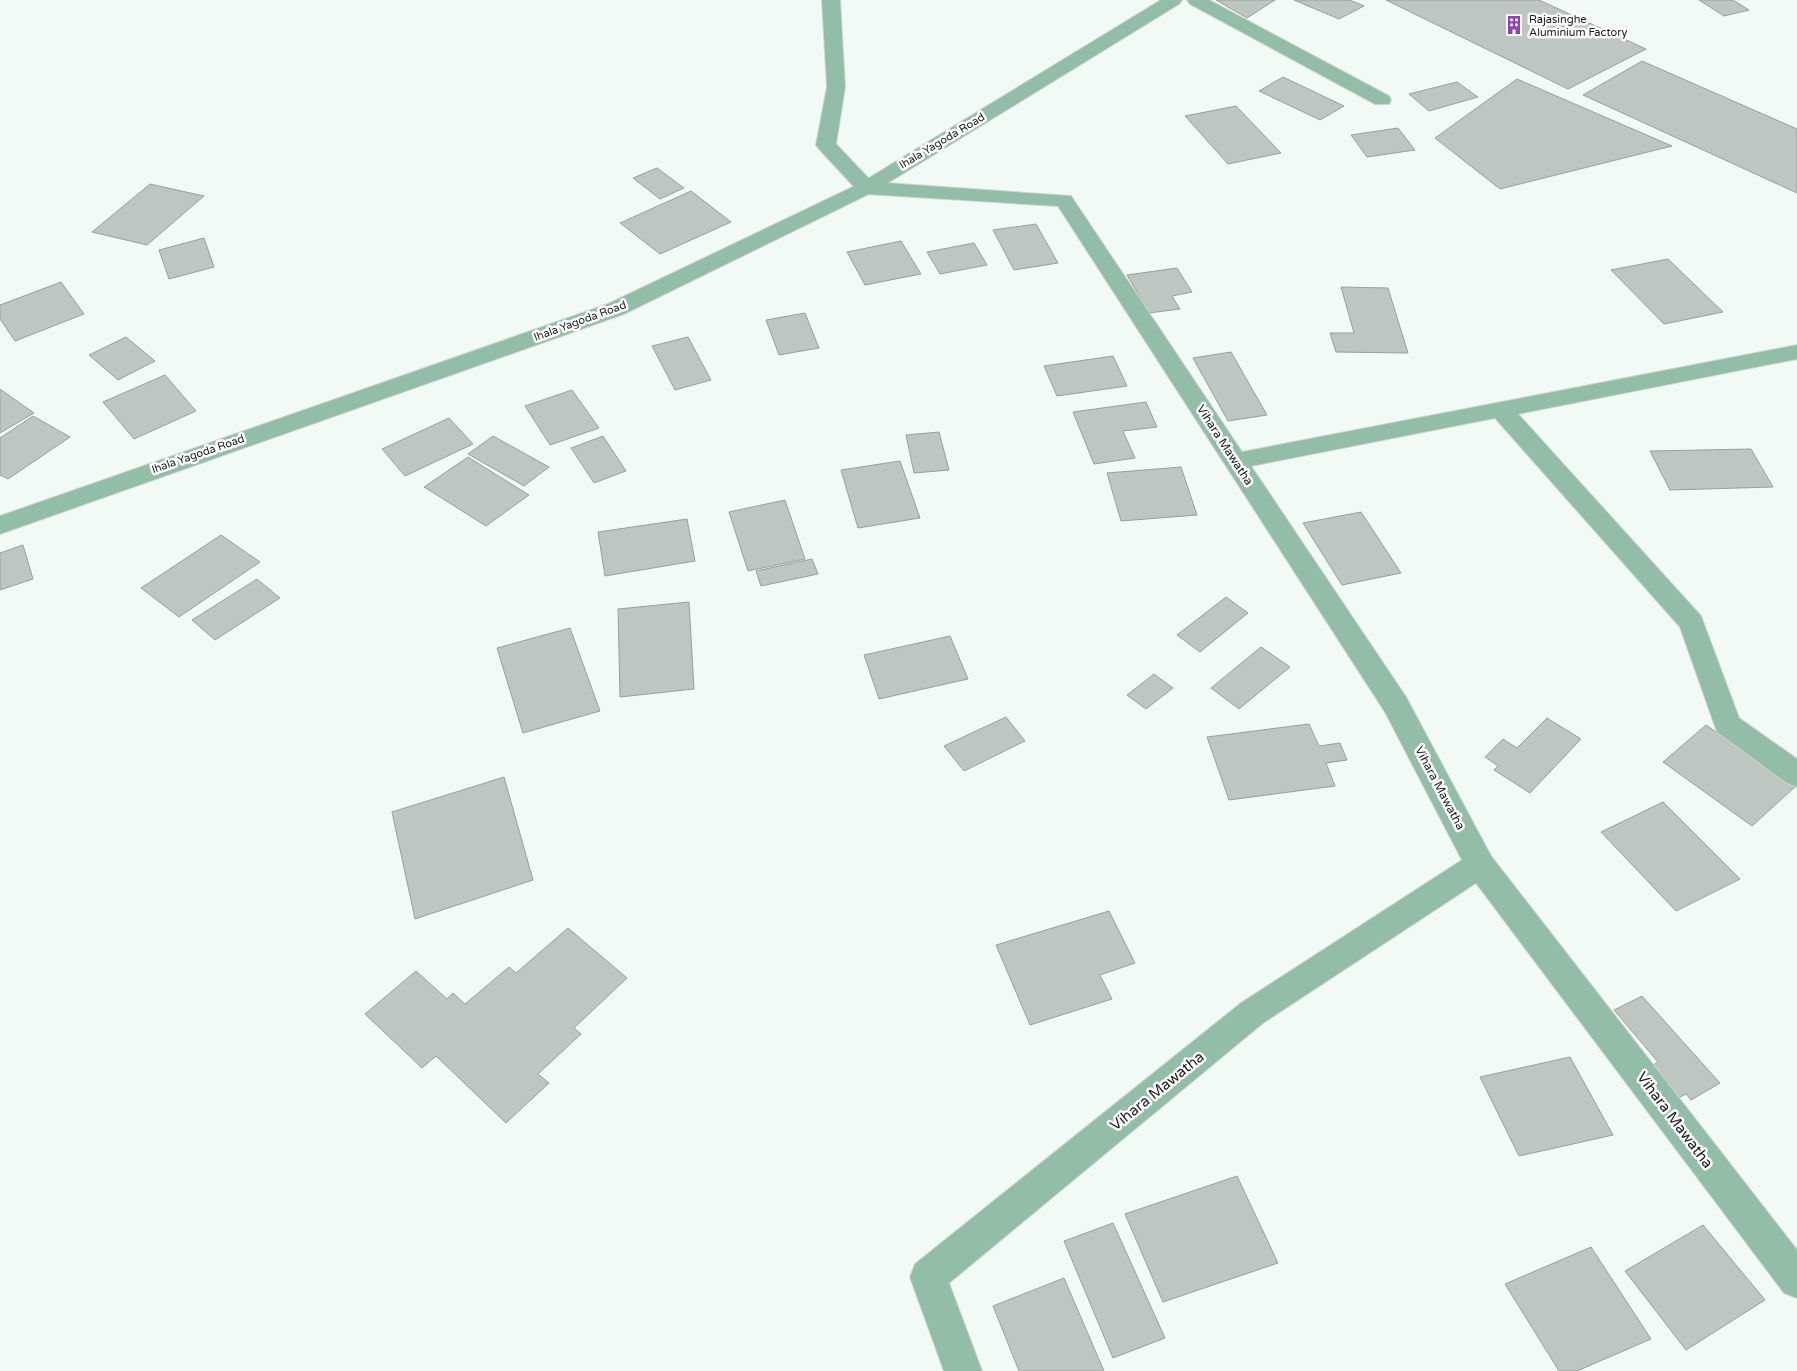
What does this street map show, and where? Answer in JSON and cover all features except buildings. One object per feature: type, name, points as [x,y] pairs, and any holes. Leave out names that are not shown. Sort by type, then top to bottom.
[{"type":"street","points":[[831,0],[836,87],[826,145],[866,188]]},
{"type":"street","name":"Ihala Yagoda Road","points":[[0,525],[616,309],[866,188],[1172,0]]},
{"type":"street","points":[[1196,0],[1382,100]]},
{"type":"street","name":"Vihara Mawatha","points":[[866,188],[1064,200],[1396,705],[1480,865],[1797,1280]]},
{"type":"street","points":[[1235,461],[1797,352]]},
{"type":"street","points":[[1501,410],[1692,624],[1727,724],[1797,775]]},
{"type":"street","name":"Vihara Mawatha","points":[[963,1371],[928,1277],[1252,1014],[1480,865]]},
{"type":"place","name":"Rajasinghe Aluminium Factory","points":[[1514,25]]}]
